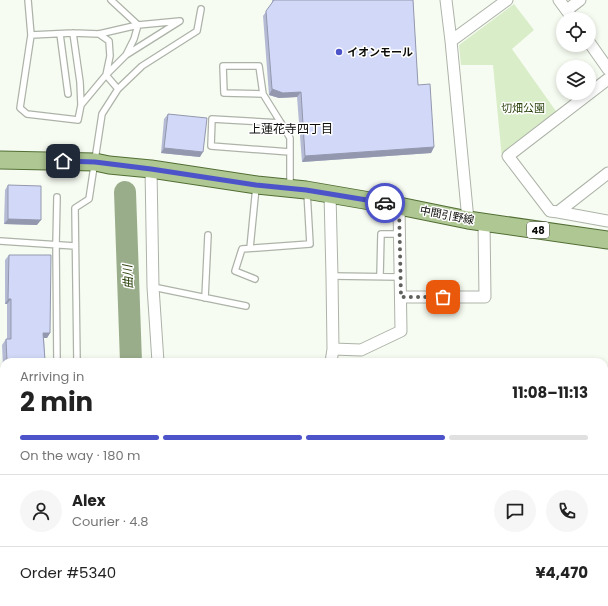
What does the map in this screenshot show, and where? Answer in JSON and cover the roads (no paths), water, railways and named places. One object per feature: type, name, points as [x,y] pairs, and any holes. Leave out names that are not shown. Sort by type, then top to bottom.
[{"type":"main road","name":"中間引野線","points":[[0,160],[102,164],[147,169],[256,185],[298,189],[476,221],[608,240]]},
{"type":"street","points":[[401,297],[485,297],[446,0]]},
{"type":"street","points":[[451,41],[507,0]]},
{"type":"street","points":[[559,0],[568,12]]},
{"type":"street","points":[[572,12],[580,0]]},
{"type":"street","points":[[596,52],[608,69]]},
{"type":"street","points":[[608,79],[508,156],[550,211],[608,221]]},
{"type":"street","points":[[147,169],[158,358]]},
{"type":"street","points":[[558,212],[608,173]]},
{"type":"street","points":[[330,194],[332,276],[331,358]]},
{"type":"street","points":[[332,348],[361,350],[401,331],[399,206]]},
{"type":"lane","points":[[28,0],[31,35],[20,108],[27,114],[78,120],[81,105],[80,82],[73,33]]},
{"type":"lane","points":[[111,0],[138,25]]},
{"type":"lane","points":[[76,358],[75,208],[89,199],[102,164],[102,114],[118,89],[142,66],[197,32],[201,9]]},
{"type":"lane","points":[[31,35],[73,33],[100,34],[138,25],[180,21],[126,55],[106,75],[81,105]]},
{"type":"lane","points":[[126,55],[134,39],[138,25]]},
{"type":"lane","points":[[60,34],[68,94]]},
{"type":"lane","points":[[100,34],[109,41],[110,56],[106,75]]},
{"type":"lane","points":[[255,279],[235,271],[242,249],[310,244],[290,152],[290,138],[263,94],[259,66],[223,66],[224,93],[263,94]]},
{"type":"lane","points":[[106,75],[118,89]]},
{"type":"lane","points":[[281,123],[212,119],[212,146],[290,152]]},
{"type":"lane","points":[[250,248],[256,185]]},
{"type":"lane","points":[[57,197],[57,358]]},
{"type":"lane","points":[[380,276],[381,234],[400,234]]},
{"type":"lane","points":[[205,298],[208,235]]},
{"type":"lane","points":[[0,241],[76,246]]},
{"type":"lane","points":[[332,276],[400,277]]},
{"type":"lane","points":[[153,287],[246,306]]},
{"type":"waterway","name":"曲川","points":[[125,192],[131,358]]},
{"type":"place","name":"イオンモール","points":[[339,52]]},
{"type":"district","name":"上蓮花寺四丁目","points":[[291,129]]},
{"type":"park label","name":"切畑公園","points":[[523,108]]}]
